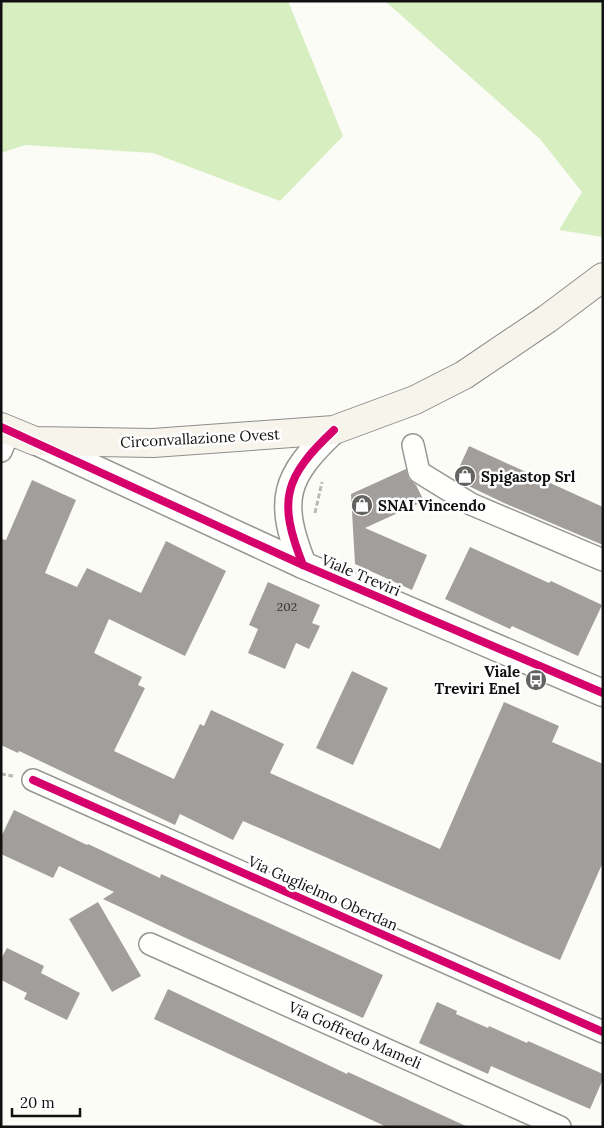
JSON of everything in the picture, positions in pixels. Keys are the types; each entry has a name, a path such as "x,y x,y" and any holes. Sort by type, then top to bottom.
{"main road":[{"name":"Circonvallazione Ovest","path":"36,441 153,443 334,430 415,400 464,375 547,319 603,277"},
{"name":"Viale Treviri","path":"4,436 36,441"}],"street":[{"name":"Circonvallazione Ovest","path":"302,564 293,540 289,520 288,490 297,470 313,450 334,430"},
{"name":"Viale Treviri","path":"36,441 302,564 603,693"},
{"path":"412,445 419,472 471,504 603,560"},
{"name":"Via Guglielmo Oberdan","path":"33,780 603,1032"},
{"name":"Via Goffredo Mameli","path":"150,944 560,1127"}],"path":[{"path":"314,517 323,478"}],"green space":[{"path":"1,1 288,1 343,136 280,201 153,153 25,145 1,153"},
{"path":"385,1 603,1 603,237 559,230 582,192 540,139"}],"building":[{"path":"469,446 603,507 603,545 504,503 454,479"},
{"path":"406,469 409,479 416,485 424,501 365,528 427,555 412,590 355,564 351,494"},
{"path":"32,480 76,500 45,573 77,587 87,568 141,593 166,541 226,571 185,656 109,619 94,653 142,677 138,685 145,688 114,751 174,779 200,724 204,726 211,710 284,744 270,773 440,849 504,702 559,726 552,742 603,764 603,862 560,960 243,821 233,840 180,814 175,825 19,751 18,753 1,745 1,539 6,540"},
{"path":"470,547 602,605 578,656 512,626 510,629 445,599"},
{"path":"268,582 320,605 312,623 320,626 309,649 296,643 285,669 248,653 258,629 249,625"},
{"path":"352,671 388,688 353,765 316,748"},
{"path":"14,810 160,878 161,874 383,975 363,1018 103,899 114,892 59,866 53,878 1,854 1,837"},
{"path":"98,902 141,976 112,992 69,919"},
{"path":"7,948 44,966 41,973 80,993 67,1020 24,999 27,993 1,980 1,959"},
{"path":"168,989 347,1074 348,1072 468,1127 387,1127 315,1094 154,1019"},
{"path":"437,1002 457,1011 456,1014 488,1028 489,1026 527,1043 528,1041 603,1074 603,1079 590,1109 491,1066 488,1074 419,1043"}],"cycle path":[{"path":"1,427 303,565 603,693"},
{"path":"303,565 290,523 288,506 290,491 295,476 304,462 334,430"},
{"path":"33,780 603,1032"}],"place":[{"name":"Spigastop Srl","path":"465,476"},
{"name":"SNAI Vincendo","path":"362,505"},
{"name":"Viale Treviri Enel","path":"536,680"}]}
